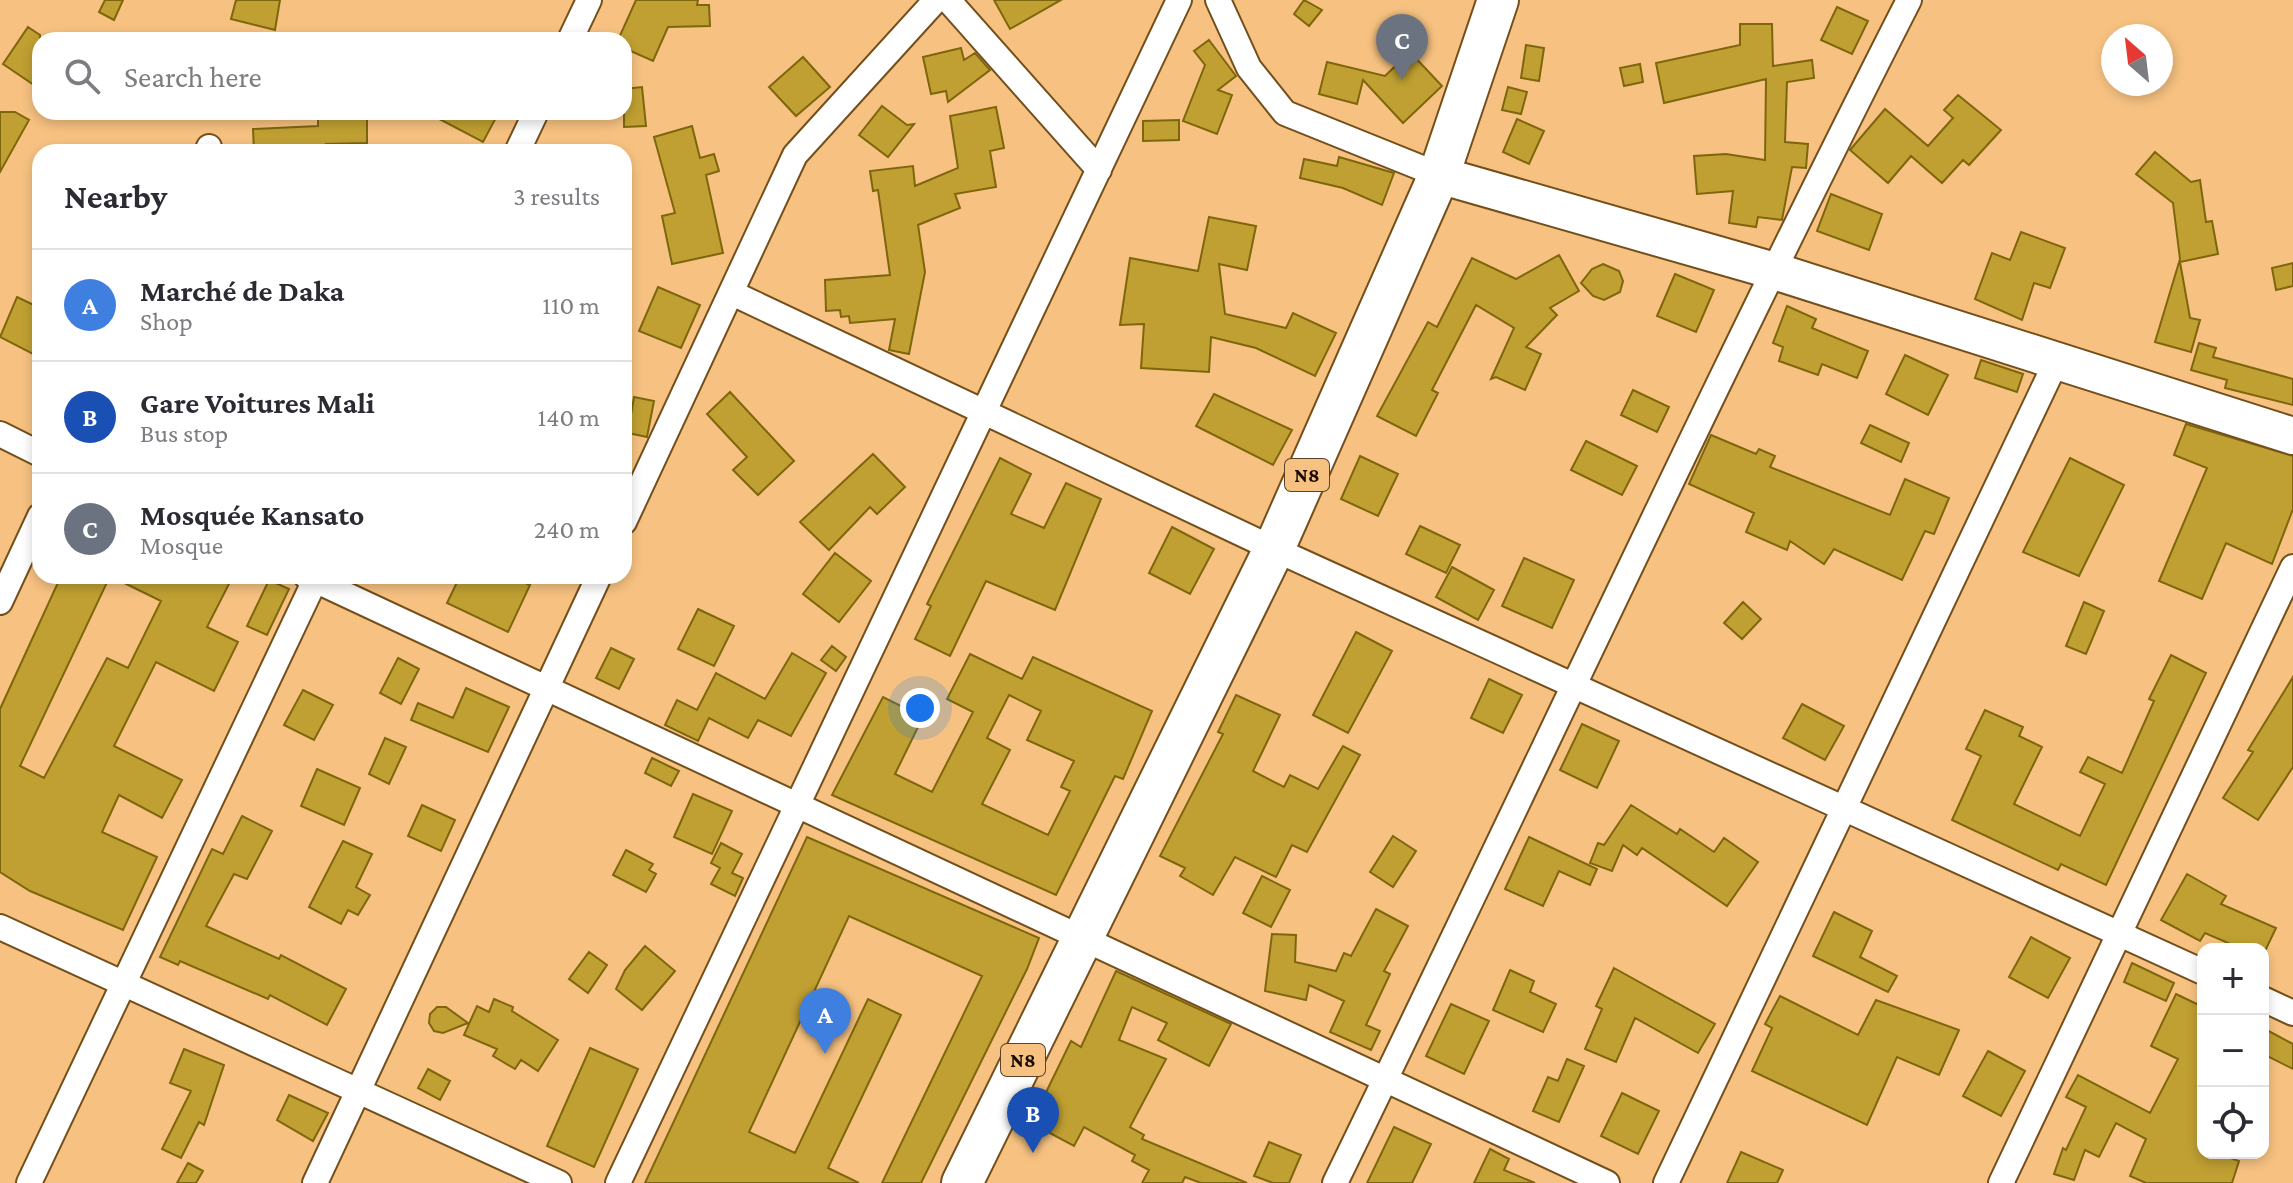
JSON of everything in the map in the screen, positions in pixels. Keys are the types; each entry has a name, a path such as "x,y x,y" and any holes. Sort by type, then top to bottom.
{"main road":[{"name":"N8","path":"962,1183 1274,549 1439,175 1498,0"}],"street":[{"path":"574,32 589,0"},
{"path":"632,505 795,155 936,0"},
{"path":"948,0 1099,170"},
{"path":"618,1183 1179,0"},
{"path":"1218,0 1249,68 1285,113 1439,175 1771,270 2293,436"},
{"path":"1335,1183 1576,687 1771,270 1909,0"},
{"path":"521,144 532,120"},
{"path":"732,293 1274,549 2197,969"},
{"path":"1666,1183 2056,362"},
{"path":"0,434 32,450"},
{"path":"0,602 32,533"},
{"path":"2001,1183 2293,567"},
{"path":"29,1183 310,584"},
{"path":"328,584 546,689 1607,1183"},
{"path":"315,1183 595,584"},
{"path":"0,927 559,1183"},
{"path":"2269,1002 2293,1013"}],"building":[{"path":"105,0 123,0 114,20 99,12"},
{"path":"236,0 280,0 275,30 231,19"},
{"path":"636,0 698,0 697,5 709,5 710,26 668,27 653,61 632,52 632,32 622,32"},
{"path":"994,0 1061,0 1010,29"},
{"path":"1304,0 1322,10 1309,26 1294,14"},
{"path":"1837,7 1868,21 1852,54 1821,40"},
{"path":"1740,24 1772,24 1773,66 1812,60 1814,78 1787,82 1785,142 1808,144 1806,168 1792,167 1782,220 1758,217 1756,227 1729,223 1733,191 1697,194 1694,156 1726,154 1765,160 1766,79 1664,103 1656,63 1740,45"},
{"path":"28,27 36,32 32,32 32,84 3,64"},
{"path":"1209,40 1236,76 1218,90 1232,95 1217,134 1183,121 1205,65 1194,51"},
{"path":"1526,45 1544,48 1539,81 1521,78"},
{"path":"961,48 964,60 975,53 990,70 948,102 946,91 931,94 923,57"},
{"path":"1410,52 1442,86 1403,123 1363,80 1357,104 1319,94 1327,62 1385,76"},
{"path":"803,57 830,87 796,116 769,87"},
{"path":"1640,64 1643,82 1624,86 1620,68"},
{"path":"642,87 646,126 624,127 624,120 632,120 632,88"},
{"path":"1508,87 1527,92 1521,114 1502,110"},
{"path":"1958,95 2001,130 1969,165 1963,160 1942,183 1911,156 1888,183 1850,150 1885,109 1928,146 1953,118 1944,110"},
{"path":"882,106 907,125 914,124 888,157 859,135"},
{"path":"996,107 1004,148 990,151 996,187 955,194 960,208 918,225 925,272 909,354 889,350 895,319 850,323 849,316 841,317 840,310 826,311 825,280 890,275 878,190 873,191 870,171 913,166 915,186 958,168 950,116"},
{"path":"0,112 15,112 29,120 0,172"},
{"path":"1517,119 1544,131 1529,164 1503,152"},
{"path":"318,120 367,120 367,143 254,144 253,129 318,126"},
{"path":"441,120 495,120 483,142"},
{"path":"1179,120 1179,140 1143,141 1143,121"},
{"path":"692,126 700,158 714,154 719,171 706,175 723,253 672,264 662,216 675,213 654,137"},
{"path":"2155,152 2191,182 2200,180 2206,222 2212,221 2218,254 2180,262 2190,318 2200,320 2191,352 2155,342 2180,259 2173,203 2136,174"},
{"path":"1339,157 1394,173 1382,205 1343,188 1300,178 1304,159 1337,166"},
{"path":"1831,194 1882,214 1869,250 1817,231"},
{"path":"1209,217 1256,226 1247,270 1219,264 1225,314 1286,328 1293,313 1336,333 1315,376 1256,348 1211,337 1209,372 1141,368 1144,324 1120,325 1130,258 1198,271"},
{"path":"2021,232 2065,248 2050,288 2034,283 2022,320 1975,299 1992,253 2010,260"},
{"path":"1559,255 1579,291 1550,308 1557,315 1526,347 1541,354 1525,390 1496,377 1491,379 1514,328 1476,305 1432,390 1438,393 1416,436 1377,416 1428,322 1437,327 1472,258 1516,279"},
{"path":"2293,263 2293,286 2276,290 2272,268"},
{"path":"1603,264 1619,271 1623,281 1620,292 1604,300 1593,296 1581,283 1592,269"},
{"path":"1675,274 1714,290 1696,332 1657,316"},
{"path":"658,287 700,305 681,348 639,331"},
{"path":"17,297 32,304 32,353 0,337"},
{"path":"1787,306 1816,319 1812,328 1868,351 1857,378 1822,364 1818,375 1779,361 1783,347 1773,343"},
{"path":"2199,343 2216,348 2213,357 2293,379 2293,405 2225,388 2227,380 2191,370"},
{"path":"1905,355 1948,375 1928,415 1886,394"},
{"path":"1981,360 2023,374 2017,392 1975,378"},
{"path":"1633,390 1669,407 1657,432 1621,415"},
{"path":"730,392 794,461 758,495 733,470 747,457 707,414"},
{"path":"1214,394 1292,430 1273,465 1196,426"},
{"path":"634,397 654,401 647,437 632,434"},
{"path":"2186,424 2293,456 2293,509 2272,564 2226,543 2202,599 2159,581 2207,468 2174,455"},
{"path":"1870,425 1909,443 1901,462 1861,443"},
{"path":"1711,435 1756,454 1759,449 1775,456 1770,467 1890,515 1905,479 1949,498 1934,534 1925,531 1902,580 1834,549 1824,564 1790,541 1787,550 1746,532 1754,513 1689,484"},
{"path":"1586,441 1637,466 1622,495 1571,470"},
{"path":"873,454 905,487 877,514 870,507 829,550 800,522"},
{"path":"1360,456 1398,474 1378,516 1341,499"},
{"path":"1000,458 1031,474 1011,514 1044,528 1066,483 1101,499 1055,610 986,581 950,656 915,639 931,606 927,604"},
{"path":"2070,458 2124,485 2079,576 2023,552"},
{"path":"1420,526 1460,545 1446,573 1406,554"},
{"path":"1172,527 1214,549 1190,594 1149,573"},
{"path":"835,553 871,581 839,622 803,594"},
{"path":"1524,558 1574,580 1552,628 1502,606"},
{"path":"1452,567 1494,590 1478,620 1436,597"},
{"path":"57,584 106,584 20,766 44,778 107,658 128,668 161,601 126,584 229,584 207,627 238,642 214,691 156,662 114,746 182,780 162,818 119,795 102,832 157,857 123,930 30,891 0,872 0,709"},
{"path":"267,584 278,584 289,589 267,635 247,626"},
{"path":"456,584 530,585 508,632 447,603"},
{"path":"1743,602 1761,619 1742,639 1724,623"},
{"path":"2084,602 2104,611 2086,654 2066,646"},
{"path":"698,609 734,626 714,666 678,649"},
{"path":"1356,632 1392,651 1348,733 1313,715"},
{"path":"832,646 846,657 836,671 821,660"},
{"path":"611,648 634,659 619,689 596,678"},
{"path":"792,653 826,673 791,736 758,720 748,738 709,718 698,741 665,725 677,700 697,710 716,673 765,699"},
{"path":"970,654 1022,679 1033,657 1152,711 1123,779 1115,776 1056,895 832,795 883,697 923,717 895,774 932,792 973,712 947,699","holes":["1009,695 1041,711 1027,740 1074,761 1061,787 1070,791 1048,835 982,804 1010,750 987,738"]},
{"path":"2171,655 2206,673 2106,885 2061,864 2058,870 1952,820 1981,756 1966,749 1985,710 2023,727 2019,736 2042,747 2014,804 2080,836 2105,784 2080,772 2088,757 2122,773 2154,701 2149,699"},
{"path":"398,658 419,669 401,704 380,693"},
{"path":"2293,677 2293,767 2258,820 2223,798 2253,752 2248,750"},
{"path":"1489,679 1522,695 1503,733 1471,718"},
{"path":"466,688 509,707 488,752 411,720 418,703 453,718"},
{"path":"303,690 333,705 314,740 284,725"},
{"path":"1236,695 1280,715 1253,771 1284,787 1290,775 1318,789 1343,746 1360,755 1307,852 1292,845 1276,877 1235,857 1213,895 1180,876 1185,868 1160,856 1223,734 1218,732"},
{"path":"1802,704 1844,726 1825,760 1783,738"},
{"path":"1582,724 1619,741 1597,788 1560,770"},
{"path":"385,738 406,747 389,784 369,774"},
{"path":"652,758 679,771 671,786 645,773"},
{"path":"317,769 360,788 344,825 301,806"},
{"path":"693,794 732,811 712,854 674,837"},
{"path":"422,805 455,820 441,851 408,836"},
{"path":"1631,805 1677,834 1680,829 1714,852 1724,838 1758,862 1727,906 1642,848 1637,855 1623,845 1612,871 1590,863 1598,843 1604,845"},
{"path":"242,816 272,831 247,879 234,874 206,926 279,959 281,955 346,989 327,1025 270,995 268,999 180,961 178,965 160,957 212,849 223,854"},
{"path":"1393,836 1416,851 1393,887 1370,872"},
{"path":"807,837 1039,938 1027,969 921,1183 882,1183 982,976 849,916 749,1132 795,1153 868,999 901,1015 828,1168 859,1183 645,1183"},
{"path":"1529,837 1597,869 1590,885 1559,871 1543,906 1505,889"},
{"path":"343,841 372,854 356,887 370,895 358,915 348,910 341,924 309,907"},
{"path":"721,843 742,854 732,873 743,878 735,896 711,884 720,868 711,863"},
{"path":"626,850 653,864 649,870 656,874 646,892 613,875"},
{"path":"2187,874 2226,896 2221,904 2276,928 2269,943 2228,943 2205,933 2200,941 2161,920"},
{"path":"1262,876 1290,890 1271,927 1243,913"},
{"path":"1376,909 1408,926 1384,971 1390,974 1366,1025 1380,1031 1371,1050 1330,1032 1344,1001 1309,985 1306,1000 1265,991 1272,934 1296,935 1295,962 1336,971 1344,953 1351,956"},
{"path":"1834,912 1872,931 1860,957 1897,976 1888,992 1813,956"},
{"path":"2031,937 2070,958 2048,998 2009,977"},
{"path":"645,946 675,971 642,1010 616,989 625,970"},
{"path":"589,952 607,965 588,993 569,979"},
{"path":"2132,963 2174,983 2166,1001 2124,982"},
{"path":"1614,968 1715,1024 1698,1053 1635,1018 1616,1062 1585,1049 1602,1009 1596,1006"},
{"path":"1510,970 1534,981 1530,992 1556,1004 1543,1032 1493,1010"},
{"path":"1116,971 1231,1024 1209,1066 1158,1040 1167,1023 1132,1007 1119,1040 1166,1059 1130,1127 1144,1135 1142,1139 1247,1183 1201,1183 1185,1177 1182,1183 1142,1183 1149,1170 1132,1161 1135,1155 1084,1127 1074,1146 1031,1123 1071,1041 1081,1047"},
{"path":"2176,994 2197,1004 2197,1159 2239,1161 2232,1183 2146,1183 2130,1176 2146,1139 2116,1123 2099,1157 2085,1150 2074,1180 2054,1174 2063,1148 2066,1150 2086,1107 2066,1097 2078,1075 2150,1113 2178,1059 2151,1046"},
{"path":"1780,996 1858,1035 1876,1000 1959,1030 1939,1075 1897,1057 1867,1125 1752,1071 1772,1028 1765,1024"},
{"path":"494,999 513,1007 512,1011 558,1040 538,1071 521,1060 515,1069 493,1056 497,1049 464,1035 477,1006 489,1012"},
{"path":"1451,1004 1489,1021 1464,1074 1426,1056"},
{"path":"437,1007 446,1007 468,1023 443,1033 434,1031 429,1023 430,1014"},
{"path":"2269,1031 2293,1044 2293,1069 2269,1057"},
{"path":"590,1048 638,1069 594,1167 547,1146"},
{"path":"184,1049 224,1065 204,1125 199,1122 181,1158 162,1149 191,1091 170,1083"},
{"path":"1988,1051 2025,1071 2001,1116 1963,1096"},
{"path":"1567,1059 1584,1066 1559,1122 1533,1111 1548,1077 1558,1081"},
{"path":"428,1069 450,1081 440,1100 418,1088"},
{"path":"1622,1093 1659,1111 1638,1154 1601,1136"},
{"path":"289,1095 328,1113 313,1141 277,1120"},
{"path":"1394,1127 1431,1144 1412,1183 1367,1183"},
{"path":"1269,1142 1301,1155 1289,1183 1273,1183 1254,1176"},
{"path":"1490,1149 1509,1159 1504,1170 1535,1183 1474,1183"},
{"path":"1741,1152 1783,1170 1777,1183 1727,1183"},
{"path":"188,1163 203,1171 196,1183 177,1183"}],"place":[{"name":"Mosquée Kansato","path":"1402,80"},
{"name":"Marché de Daka","path":"825,1054"},
{"name":"Gare Voitures Mali","path":"1033,1153"}]}
